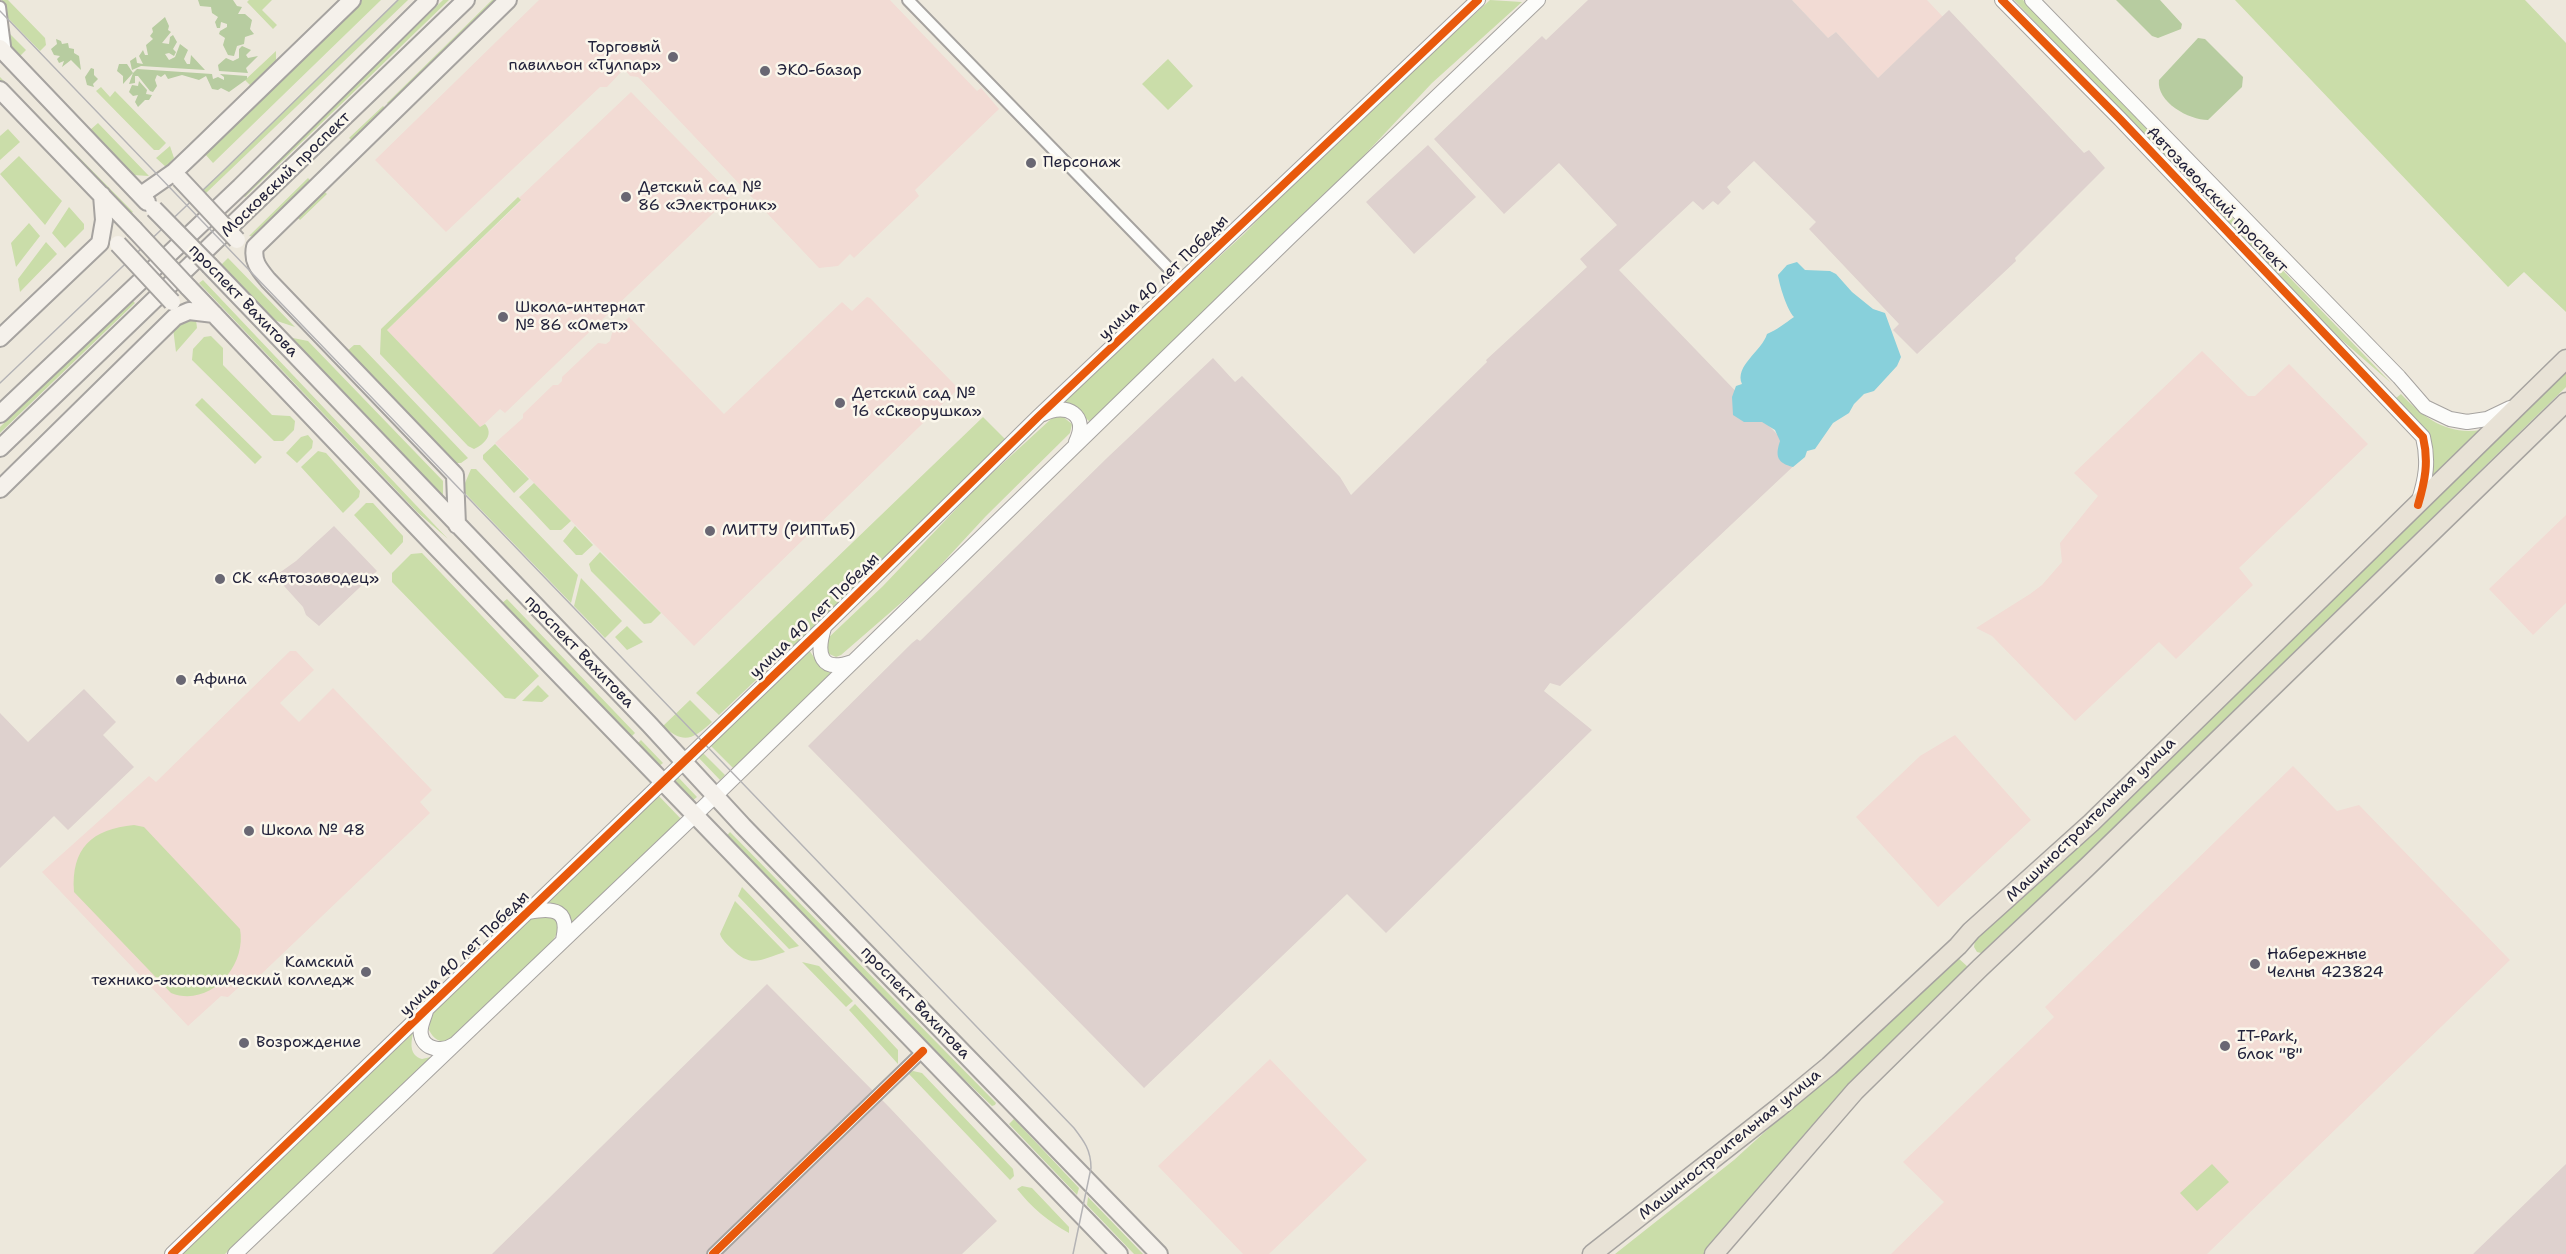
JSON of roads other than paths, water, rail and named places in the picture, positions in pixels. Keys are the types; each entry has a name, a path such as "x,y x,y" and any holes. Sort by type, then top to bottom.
{"main road":[{"path":"141,195 177,175 351,0"},
{"name":"Московский проспект","path":"0,414 240,187 429,0"},
{"name":"Московский проспект","path":"0,448 466,0"},
{"path":"457,525 455,475 263,275 256,265 255,247 508,0"},
{"name":"проспект Вахитова","path":"3,51 714,796 1159,1254"},
{"name":"проспект Вахитова","path":"0,91 468,580 1119,1254"},
{"path":"177,175 237,240 246,246 255,247"},
{"path":"0,338 100,243 104,220 102,195"},
{"path":"100,243 118,244 173,309 214,314"},
{"path":"0,489 173,309"},
{"name":"Машиностроительная улица","path":"1592,1254 1672,1193 1829,1066 1958,946 1971,931 2091,823 2566,359"},
{"name":"Машиностроительная улица","path":"1714,1254 1855,1091 2566,402"},
{"path":"468,580 495,596 503,593 505,587 492,562"},
{"path":"1971,931 1969,957 1976,962 1992,956"},
{"path":"977,1107 1003,1120 1008,1118 1010,1113 998,1088"}],"street":[{"path":"908,0 1181,281"},
{"name":"улица 40 лет Победы","path":"172,1254 825,626 1038,417 1478,0"},
{"name":"Автозаводский проспект","path":"2002,0 2225,228 2423,437 2427,456 2426,477 2418,505"},
{"name":"Автозаводский проспект","path":"2032,0 2399,377 2425,407 2450,419 2467,422 2487,419 2520,404"},
{"path":"235,1254 714,796 1532,3"},
{"path":"0,7 3,51"},
{"path":"2225,228 2234,229 2240,226 2240,215"},
{"path":"2378,387 2384,389 2396,387 2399,377"},
{"path":"1038,417 1053,409 1064,409 1075,415 1081,424 1081,432 1074,447"},
{"path":"825,626 819,645 820,656 827,664 839,666 852,662"},
{"path":"528,913 544,909 554,910 561,915 566,928 562,940"},
{"path":"427,1009 421,1029 421,1038 426,1044 438,1050 447,1049 461,1039"},
{"path":"713,1254 923,1051"}],"water":[{"path":"1797,262 1805,270 1830,271 1836,274 1852,292 1873,309 1885,313 1901,357 1897,366 1874,391 1864,394 1849,413 1833,423 1815,449 1807,451 1805,457 1793,467 1779,458 1780,441 1775,430 1762,422 1744,422 1733,415 1732,397 1736,386 1742,384 1741,377 1745,365 1767,334 1794,317 1786,303 1778,275 1787,265"}],"tram line":[{"path":"0,383 223,171 398,0"},
{"path":"0,11 1074,1128 1086,1146 1091,1168 1073,1254"}],"place":[{"name":"Торговый павильон «Тулпар»","path":"673,57"},
{"name":"ЭКО-базар","path":"765,71"},
{"name":"Персонаж","path":"1031,163"},
{"name":"Детский сад № 86 «Электроник»","path":"626,197"},
{"name":"Школа-интернат № 86 «Омет»","path":"503,317"},
{"name":"Детский сад № 16 «Скворушка»","path":"840,403"},
{"name":"МИТТУ (РИПТиБ)","path":"710,531"},
{"name":"СК «Автозаводец»","path":"220,579"},
{"name":"Афина","path":"181,680"},
{"name":"Школа № 48","path":"249,831"},
{"name":"Набережные Челны 423824","path":"2255,964"},
{"name":"Камский технико-экономический колледж","path":"366,972"},
{"name":"Возрождение","path":"244,1043"},
{"name":"IT-Park, блок \"В\"","path":"2225,1046"}]}
